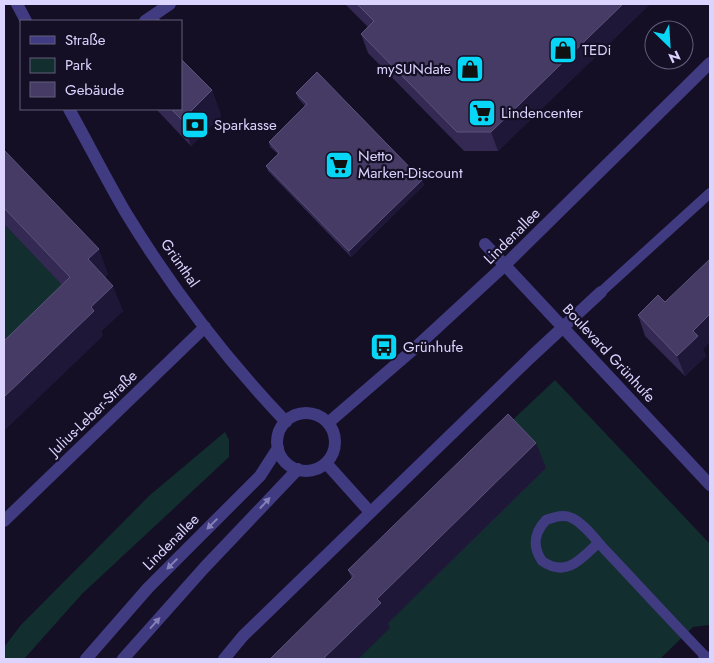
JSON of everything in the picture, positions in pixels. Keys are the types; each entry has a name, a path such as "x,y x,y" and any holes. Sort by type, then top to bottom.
{"street":[{"path":"17,4 25,20"},
{"path":"146,20 170,4"},
{"name":"Lindenallee","path":"328,423 415,348 505,266 710,63"},
{"name":"Grünthal","path":"70,110 126,213 205,327 263,398 286,422"},
{"name":"Boulevard Grünhufe","path":"484,244 710,484"},
{"path":"224,659 243,636 370,512 532,356 602,292"},
{"name":"Julius-Leber-Straße","path":"4,521 205,327"},
{"path":"307,413 322,418 328,423 335,439 331,456 326,463 308,471 298,470 285,461 278,448 279,434 286,422 299,414 307,413"},
{"name":"Lindenallee","path":"86,659 148,588 260,476 278,448"},
{"path":"326,463 370,512"},
{"path":"123,659 204,568 298,470"}],"lane":[{"path":"602,292 710,193"},
{"path":"598,543 576,564 558,568 542,561 534,544 536,535 546,520 564,516 580,524 598,543 706,659"}],"green space":[{"path":"4,224 85,308 4,375"},
{"path":"555,380 710,544 710,625 693,627 660,659 358,659 386,625 545,468 505,427"},
{"path":"225,432 229,440 229,457 82,594 24,659 4,659 4,647 21,625 150,495"}],"building":[{"name":"Lindencenter","path":"357,4 623,4 491,132 457,132 361,34 374,21"},
{"path":"182,60 212,90 182,120 172,110 182,110"},
{"name":"Netto Marken-Discount","path":"317,72 422,180 349,251 266,166 279,153 269,142 307,104 296,93"},
{"path":"4,150 99,249 88,259 113,286 91,307 94,311 4,397 4,341 70,277 4,208"},
{"path":"710,259 710,314 693,331 698,336 677,356 638,315 658,295 665,302"},
{"path":"508,414 536,443 377,599 381,603 323,659 270,659 354,576 348,570"}],"place":[{"name":"TEDi","path":"563,50"},
{"name":"mySUNdate","path":"470,69"},
{"name":"Lindencenter","path":"482,113"},
{"name":"Sparkasse","path":"195,125"},
{"name":"Netto Marken-Discount","path":"339,165"},
{"name":"Grünhufe","path":"384,347"}]}
